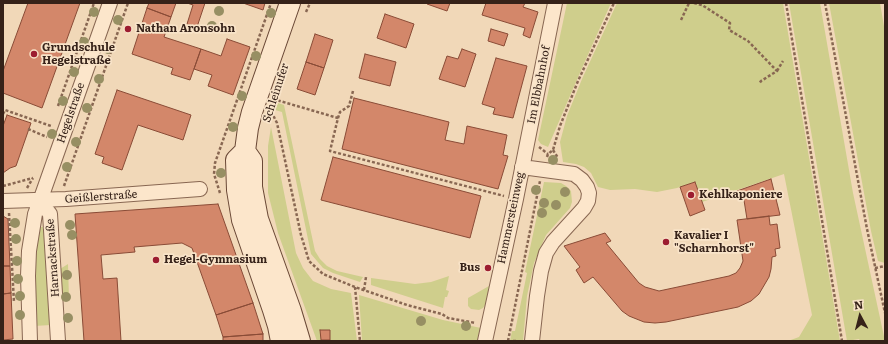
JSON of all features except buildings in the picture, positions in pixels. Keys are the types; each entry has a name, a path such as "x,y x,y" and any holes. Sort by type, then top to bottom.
{"main road":[{"name":"Schleinufer","path":"242,183 252,161 245,151 252,112 297,10"},
{"path":"242,183 239,208 244,227 275,315 281,341"},
{"path":"242,183 258,219 291,311 300,341"}],"street":[{"name":"Hegelstraße","path":"40,201 110,3"},
{"name":"Im Elbbahnhof","path":"522,167 555,3"},
{"name":"Hammersteinweg","path":"485,341 522,167 574,174 582,180 589,193 588,201 584,208 553,242 546,253 541,271 537,296 532,341"},
{"name":"Geißlerstraße","path":"3,201 40,201 200,190"},
{"name":"Harnackstraße","path":"30,341 28,276 34,214 40,201 50,214 58,341"}],"path":[{"name":"Hegelstraße","path":"65,186 128,3"},
{"path":"297,10 310,3"},
{"path":"554,150 560,126 578,81 614,3"},
{"path":"681,20 689,3"},
{"path":"694,3 702,5 730,23 729,30 748,41 778,71"},
{"path":"786,3 842,341"},
{"path":"824,3 885,313"},
{"path":"759,84 778,71 783,61"},
{"path":"353,91 349,106 340,112 330,151 497,194"},
{"name":"Schleinufer","path":"271,104 275,94"},
{"path":"273,99 338,118"},
{"name":"Schleinufer","path":"266,122 269,109"},
{"path":"3,114 4,110 51,126"},
{"path":"267,115 274,117 277,123 301,235 309,261 323,274 355,287 407,305 442,314 448,318 489,326"},
{"path":"28,130 47,137"},
{"path":"535,142 548,154"},
{"path":"200,190 219,188 227,174 242,183"},
{"path":"3,186 33,178"},
{"path":"508,341 541,180"},
{"path":"875,268 885,266"},
{"path":"364,290 366,277"},
{"path":"355,287 360,341"},
{"path":"513,341 518,341"}],"shaded area":[{"path":"567,3 611,3 548,147 541,144 538,140"},
{"path":"617,3 783,3 840,341 788,341 799,337 812,315 784,174 702,202 695,182 677,188 657,192 635,189 610,190 598,187 591,173 584,167 563,162 560,142 567,116 582,79"},
{"path":"789,3 820,3 853,193 885,341 860,341 859,339 847,341"},
{"path":"829,3 880,3 885,32 885,263 878,261 871,231"},
{"path":"278,103 284,105 315,251 327,266 337,271 363,277 360,282 323,268 311,254 282,112 275,110"},
{"path":"271,127 296,253 303,268 313,281 331,289 351,293 357,341 317,341 278,233 268,193 268,146"},
{"path":"544,182 561,183 566,186 571,191 572,202 570,208 546,235 534,263 527,296 523,341 510,341 512,331 515,331 527,273 525,272"},
{"path":"38,227 46,227 51,325 34,326 32,280"},
{"path":"68,264 69,299 62,299 60,269"},
{"path":"449,276 446,290 449,291 447,297 445,297 443,308 371,285 371,278 415,284 431,282"},
{"path":"489,286 486,304 483,308 479,310 471,309 468,306 468,298"},
{"path":"359,295 443,320 481,328 479,341 362,341"}],"place":[{"name":"Nathan Aronsohn","path":"128,29"},
{"name":"Grundschule Hegelstraße","path":"34,54"},
{"name":"Kehlkaponiere","path":"691,195"},
{"name":"Kavalier I \"Scharnhorst\"","path":"666,242"},
{"name":"Hegel-Gymnasium","path":"156,260"},
{"name":"Bus","path":"488,268"}]}
